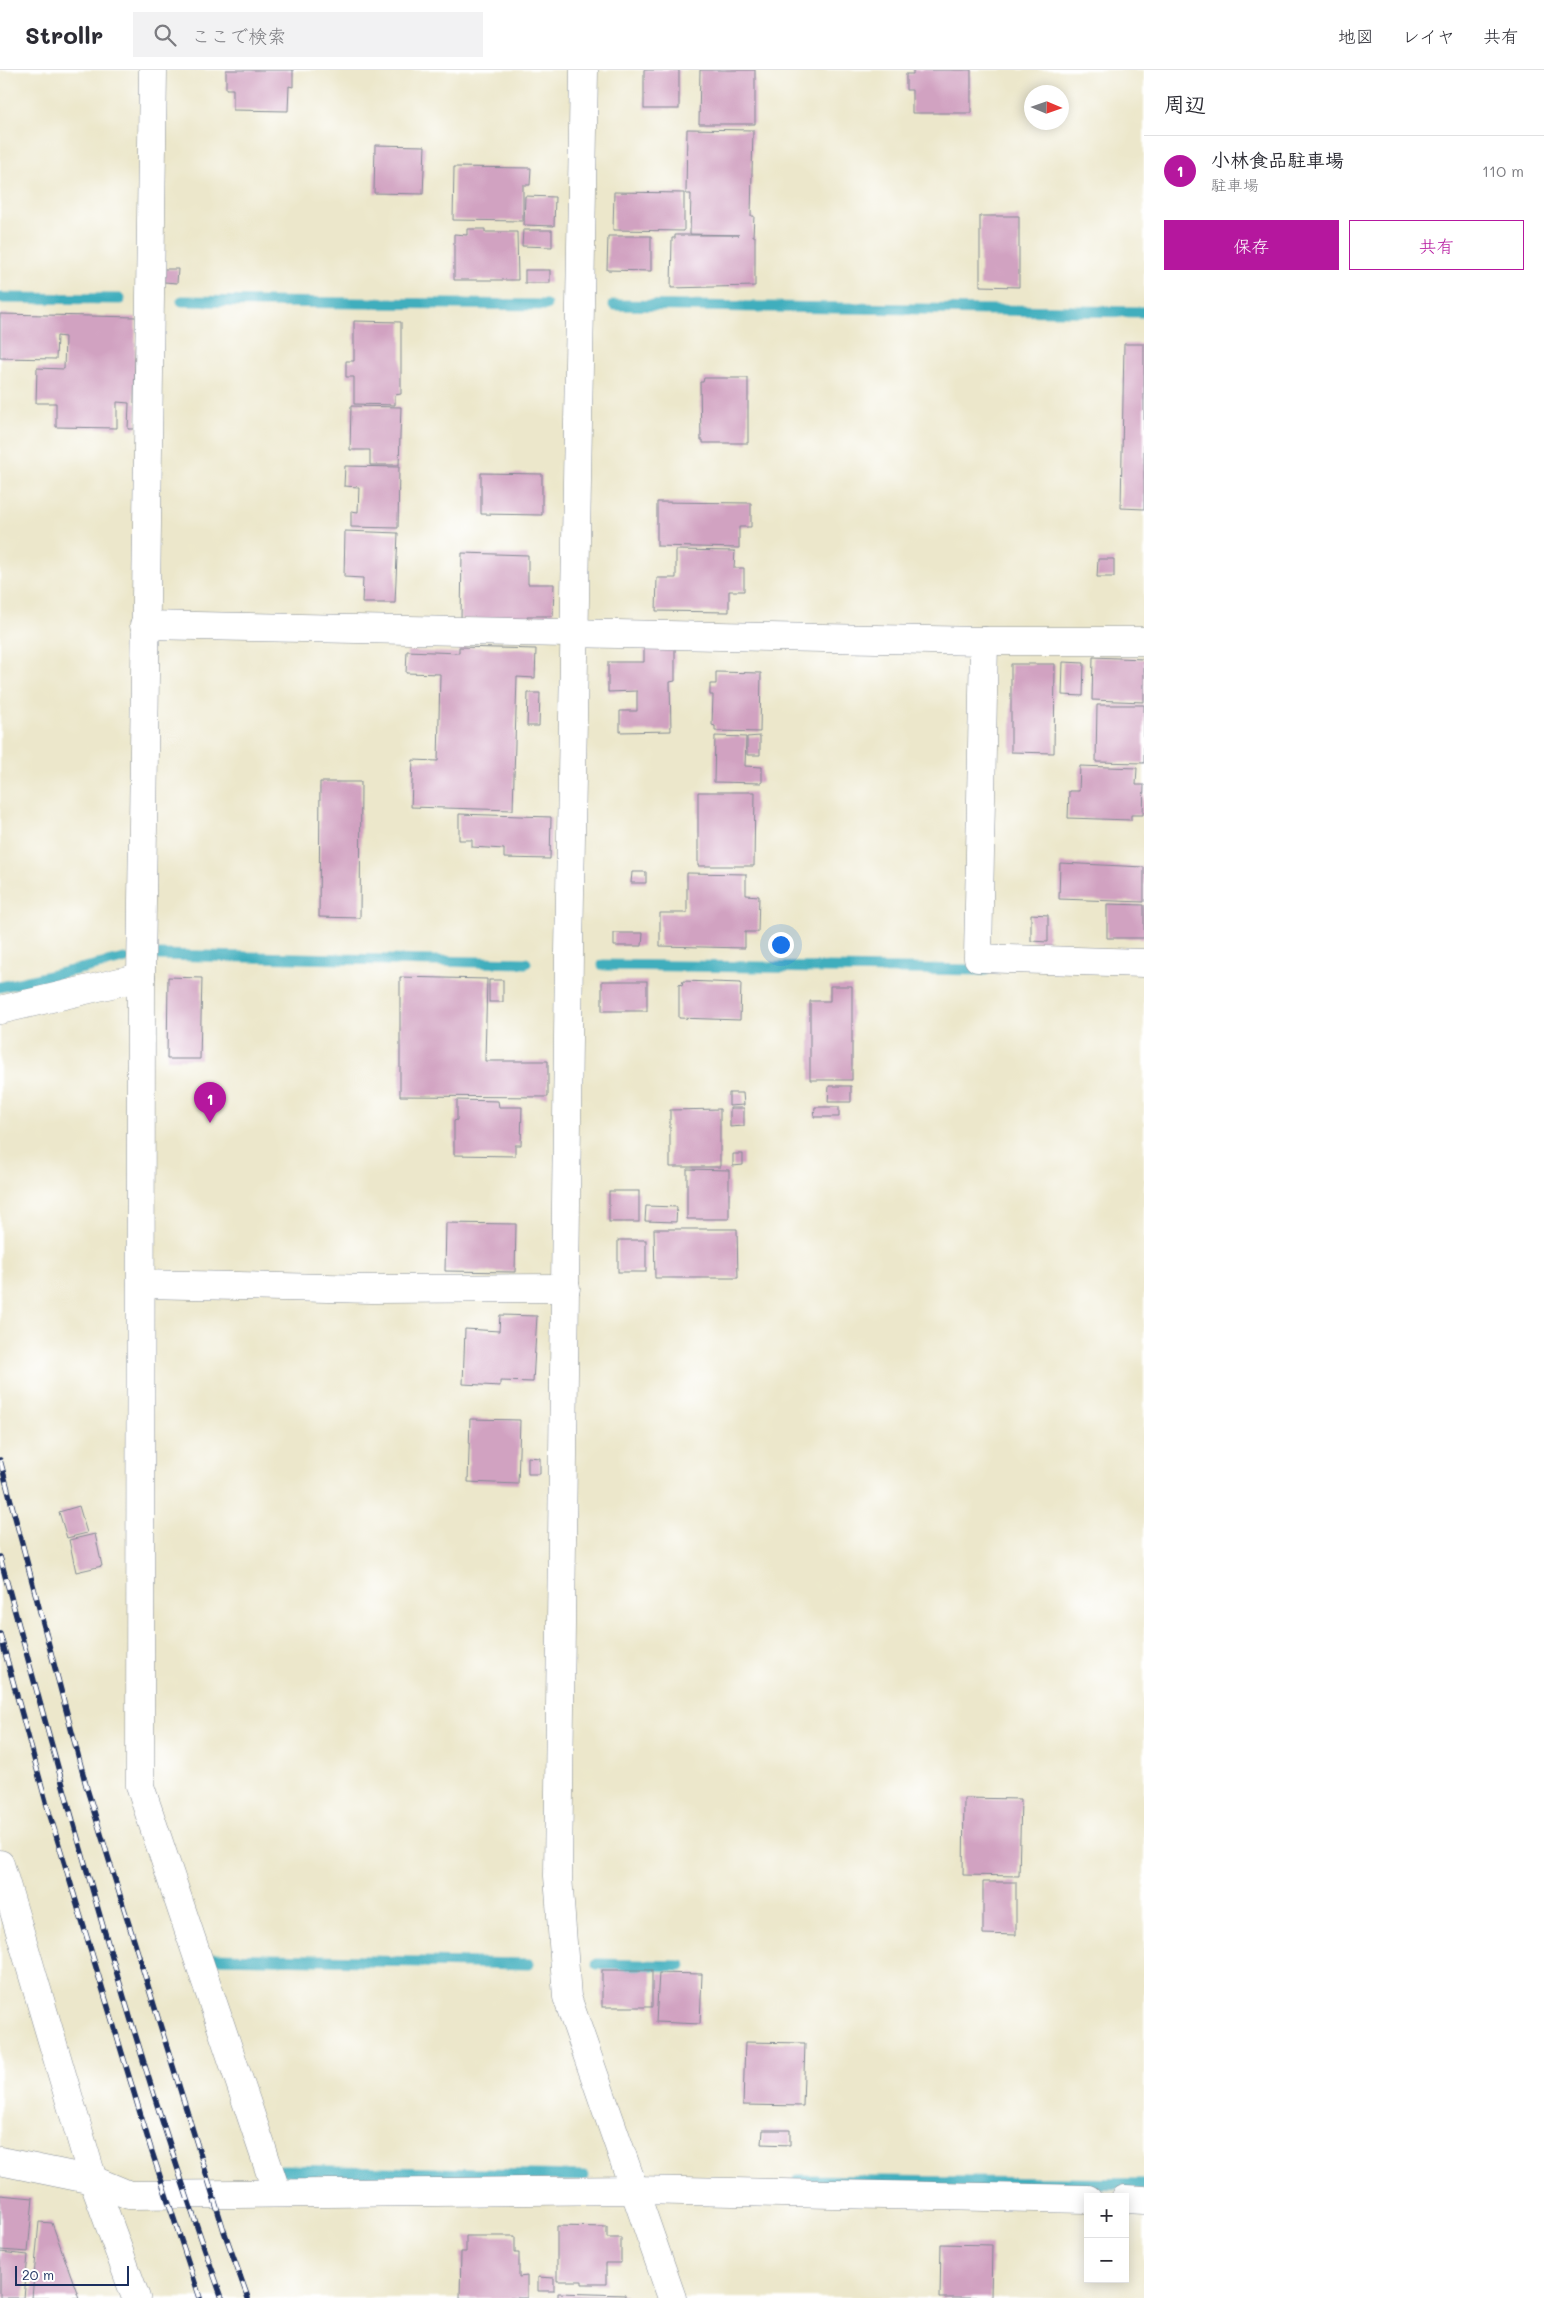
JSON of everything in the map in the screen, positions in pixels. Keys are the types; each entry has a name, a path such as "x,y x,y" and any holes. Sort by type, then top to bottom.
{"street":[{"path":"153,70 144,625 141,977 140,1786 277,2193"},
{"path":"584,70 558,1876 567,1998 672,2298"},
{"path":"144,625 984,641 1144,641"},
{"path":"984,641 978,958 1144,963"},
{"path":"0,1010 141,977"},
{"path":"140,1284 372,1289 566,1288"},
{"path":"0,1864 93,2180 136,2298"},
{"path":"0,2161 93,2180 129,2195 635,2190 1084,2198"},
{"path":"1129,2199 1144,2200"}],"building":[{"path":"226,70 293,70 293,87 289,86 288,111 233,110 233,89 226,89"},
{"path":"644,70 679,70 679,109 644,109"},
{"path":"700,70 755,70 755,124 699,124"},
{"path":"913,70 971,70 971,113 912,113 912,90 906,90 906,74 913,74"},
{"path":"687,129 753,130 751,216 754,216 755,286 671,288 672,238 675,238 675,235 739,235 690,234 691,194 686,194"},
{"path":"375,145 425,146 423,194 374,193"},
{"path":"454,167 531,168 530,185 523,185 523,221 453,220"},
{"path":"614,192 684,193 684,231 613,230"},
{"path":"525,196 555,197 554,226 524,225"},
{"path":"980,216 1019,216 1019,287 980,286"},
{"path":"467,229 485,229 485,232 517,232 518,280 454,280 454,234 467,235"},
{"path":"523,230 552,230 552,247 522,246"},
{"path":"608,236 651,236 651,271 607,270"},
{"path":"164,269 178,269 177,283 164,282"},
{"path":"525,270 550,270 550,283 525,283"},
{"path":"0,314 136,317 134,403 137,404 136,429 128,429 129,403 117,402 117,428 56,427 56,403 36,403 37,368 64,369 65,337 57,336 56,359 0,358"},
{"path":"354,321 401,322 401,394 395,395 395,405 354,404 354,377 346,377 346,361 354,361"},
{"path":"1124,344 1144,344 1144,509 1121,508"},
{"path":"704,378 748,378 748,443 703,443 703,440 701,440 700,382 703,382"},
{"path":"351,406 401,407 399,465 370,465 370,450 350,450"},
{"path":"345,466 399,467 398,528 351,527 351,511 358,512 359,487 344,486"},
{"path":"481,473 542,474 542,515 481,514"},
{"path":"657,502 751,503 751,527 739,527 739,548 657,546"},
{"path":"345,531 398,533 395,603 362,603 363,578 344,577"},
{"path":"676,550 735,551 734,568 744,568 744,591 729,591 729,612 656,611 657,578 676,578"},
{"path":"462,553 528,555 528,584 554,584 553,616 527,616 527,621 461,619"},
{"path":"1098,559 1114,559 1114,577 1097,577"},
{"path":"459,647 536,649 535,678 517,677 513,810 411,807 413,760 438,761 440,674 406,673 407,651 459,653"},
{"path":"644,647 675,647 675,681 670,682 671,731 620,732 620,711 637,711 637,691 608,692 608,662 644,662"},
{"path":"1093,657 1144,659 1144,702 1092,700"},
{"path":"1063,662 1084,663 1083,696 1062,695"},
{"path":"1011,664 1055,664 1054,753 1011,752"},
{"path":"716,672 761,673 760,732 715,731 715,726 712,725 713,695 710,695 710,684 716,684"},
{"path":"528,693 540,693 539,726 527,726"},
{"path":"1097,705 1144,705 1144,763 1096,762"},
{"path":"715,736 746,737 745,766 762,767 762,783 714,782"},
{"path":"760,736 760,755 747,755 747,737"},
{"path":"1080,766 1137,768 1136,785 1144,785 1143,815 1131,815 1131,820 1068,818 1069,791 1079,791"},
{"path":"320,782 361,782 360,918 319,917"},
{"path":"698,792 755,792 754,866 698,866"},
{"path":"459,814 551,817 550,859 504,858 504,849 472,847 472,840 459,840"},
{"path":"1060,863 1144,867 1144,902 1059,899"},
{"path":"632,872 646,872 646,883 631,883"},
{"path":"687,873 746,874 746,895 759,896 758,932 745,932 745,948 660,946 660,913 687,913"},
{"path":"1107,904 1144,905 1144,938 1107,938"},
{"path":"1031,914 1048,915 1048,942 1031,941"},
{"path":"614,933 643,933 642,946 614,946"},
{"path":"168,977 202,978 200,1059 167,1059"},
{"path":"400,977 487,979 485,1061 548,1061 548,1097 400,1096"},
{"path":"489,980 503,980 503,1002 489,1002"},
{"path":"602,981 647,981 647,1011 602,1011"},
{"path":"683,981 741,983 740,1020 679,1018 679,984 682,985"},
{"path":"830,986 852,986 852,1080 810,1080 810,1001 830,1001"},
{"path":"829,1086 851,1086 851,1102 828,1102"},
{"path":"729,1093 743,1093 744,1105 729,1106"},
{"path":"457,1100 498,1101 499,1107 522,1107 521,1145 515,1145 515,1156 454,1155 454,1121 457,1120"},
{"path":"815,1107 839,1107 839,1117 814,1117"},
{"path":"730,1108 744,1108 744,1126 730,1127"},
{"path":"720,1109 720,1167 670,1167 670,1110"},
{"path":"733,1154 743,1154 743,1165 733,1166"},
{"path":"687,1169 729,1170 729,1219 687,1219"},
{"path":"609,1191 639,1191 639,1222 609,1222"},
{"path":"646,1206 677,1207 676,1222 645,1221"},
{"path":"446,1223 516,1224 515,1272 445,1271"},
{"path":"654,1229 737,1229 738,1278 655,1278"},
{"path":"618,1240 646,1240 646,1272 618,1272"},
{"path":"500,1315 537,1316 533,1382 500,1381 500,1386 463,1384 465,1329 499,1331"},
{"path":"470,1419 520,1420 518,1484 468,1482"},
{"path":"528,1457 540,1458 540,1474 528,1474"},
{"path":"79,1506 87,1533 67,1538 59,1512"},
{"path":"95,1534 102,1566 76,1572 69,1540"},
{"path":"964,1798 1021,1799 1019,1876 963,1875"},
{"path":"983,1882 1016,1882 1016,1935 983,1934"},
{"path":"602,1970 652,1970 652,2007 602,2007"},
{"path":"659,1973 702,1974 700,2024 656,2022"},
{"path":"745,2042 805,2043 803,2106 743,2105"},
{"path":"763,2130 790,2130 790,2145 762,2144"},
{"path":"0,2195 33,2198 28,2252 0,2250"},
{"path":"39,2222 52,2223 79,2298 32,2298"},
{"path":"557,2226 607,2227 607,2238 621,2238 621,2263 606,2263 606,2284 582,2284 582,2281 557,2281"},
{"path":"466,2236 515,2236 515,2253 519,2253 519,2277 527,2276 527,2298 460,2298 461,2252 466,2252"},
{"path":"941,2244 992,2245 991,2298 940,2298"},
{"path":"0,2252 28,2255 24,2298 0,2298"},
{"path":"538,2277 554,2278 554,2291 538,2291"},
{"path":"558,2293 625,2295 625,2298 558,2298"}],"waterway":[{"path":"0,298 120,299"},
{"path":"182,301 546,305"},
{"path":"614,305 1144,312"},
{"path":"158,955 526,963"},
{"path":"0,987 124,959"},
{"path":"603,965 985,970"},
{"path":"214,1958 529,1964"},
{"path":"597,1964 681,1966"},
{"path":"282,2170 584,2176"},
{"path":"798,2180 1144,2184"}],"railway":[{"path":"0,1460 87,1789 224,2231 248,2298"},
{"path":"0,1557 77,1836 131,2022 190,2207 222,2298"},
{"path":"0,1634 46,1802 151,2149 200,2298"}],"place":[{"name":"小林食品駐車場","path":"210,1123"}]}
